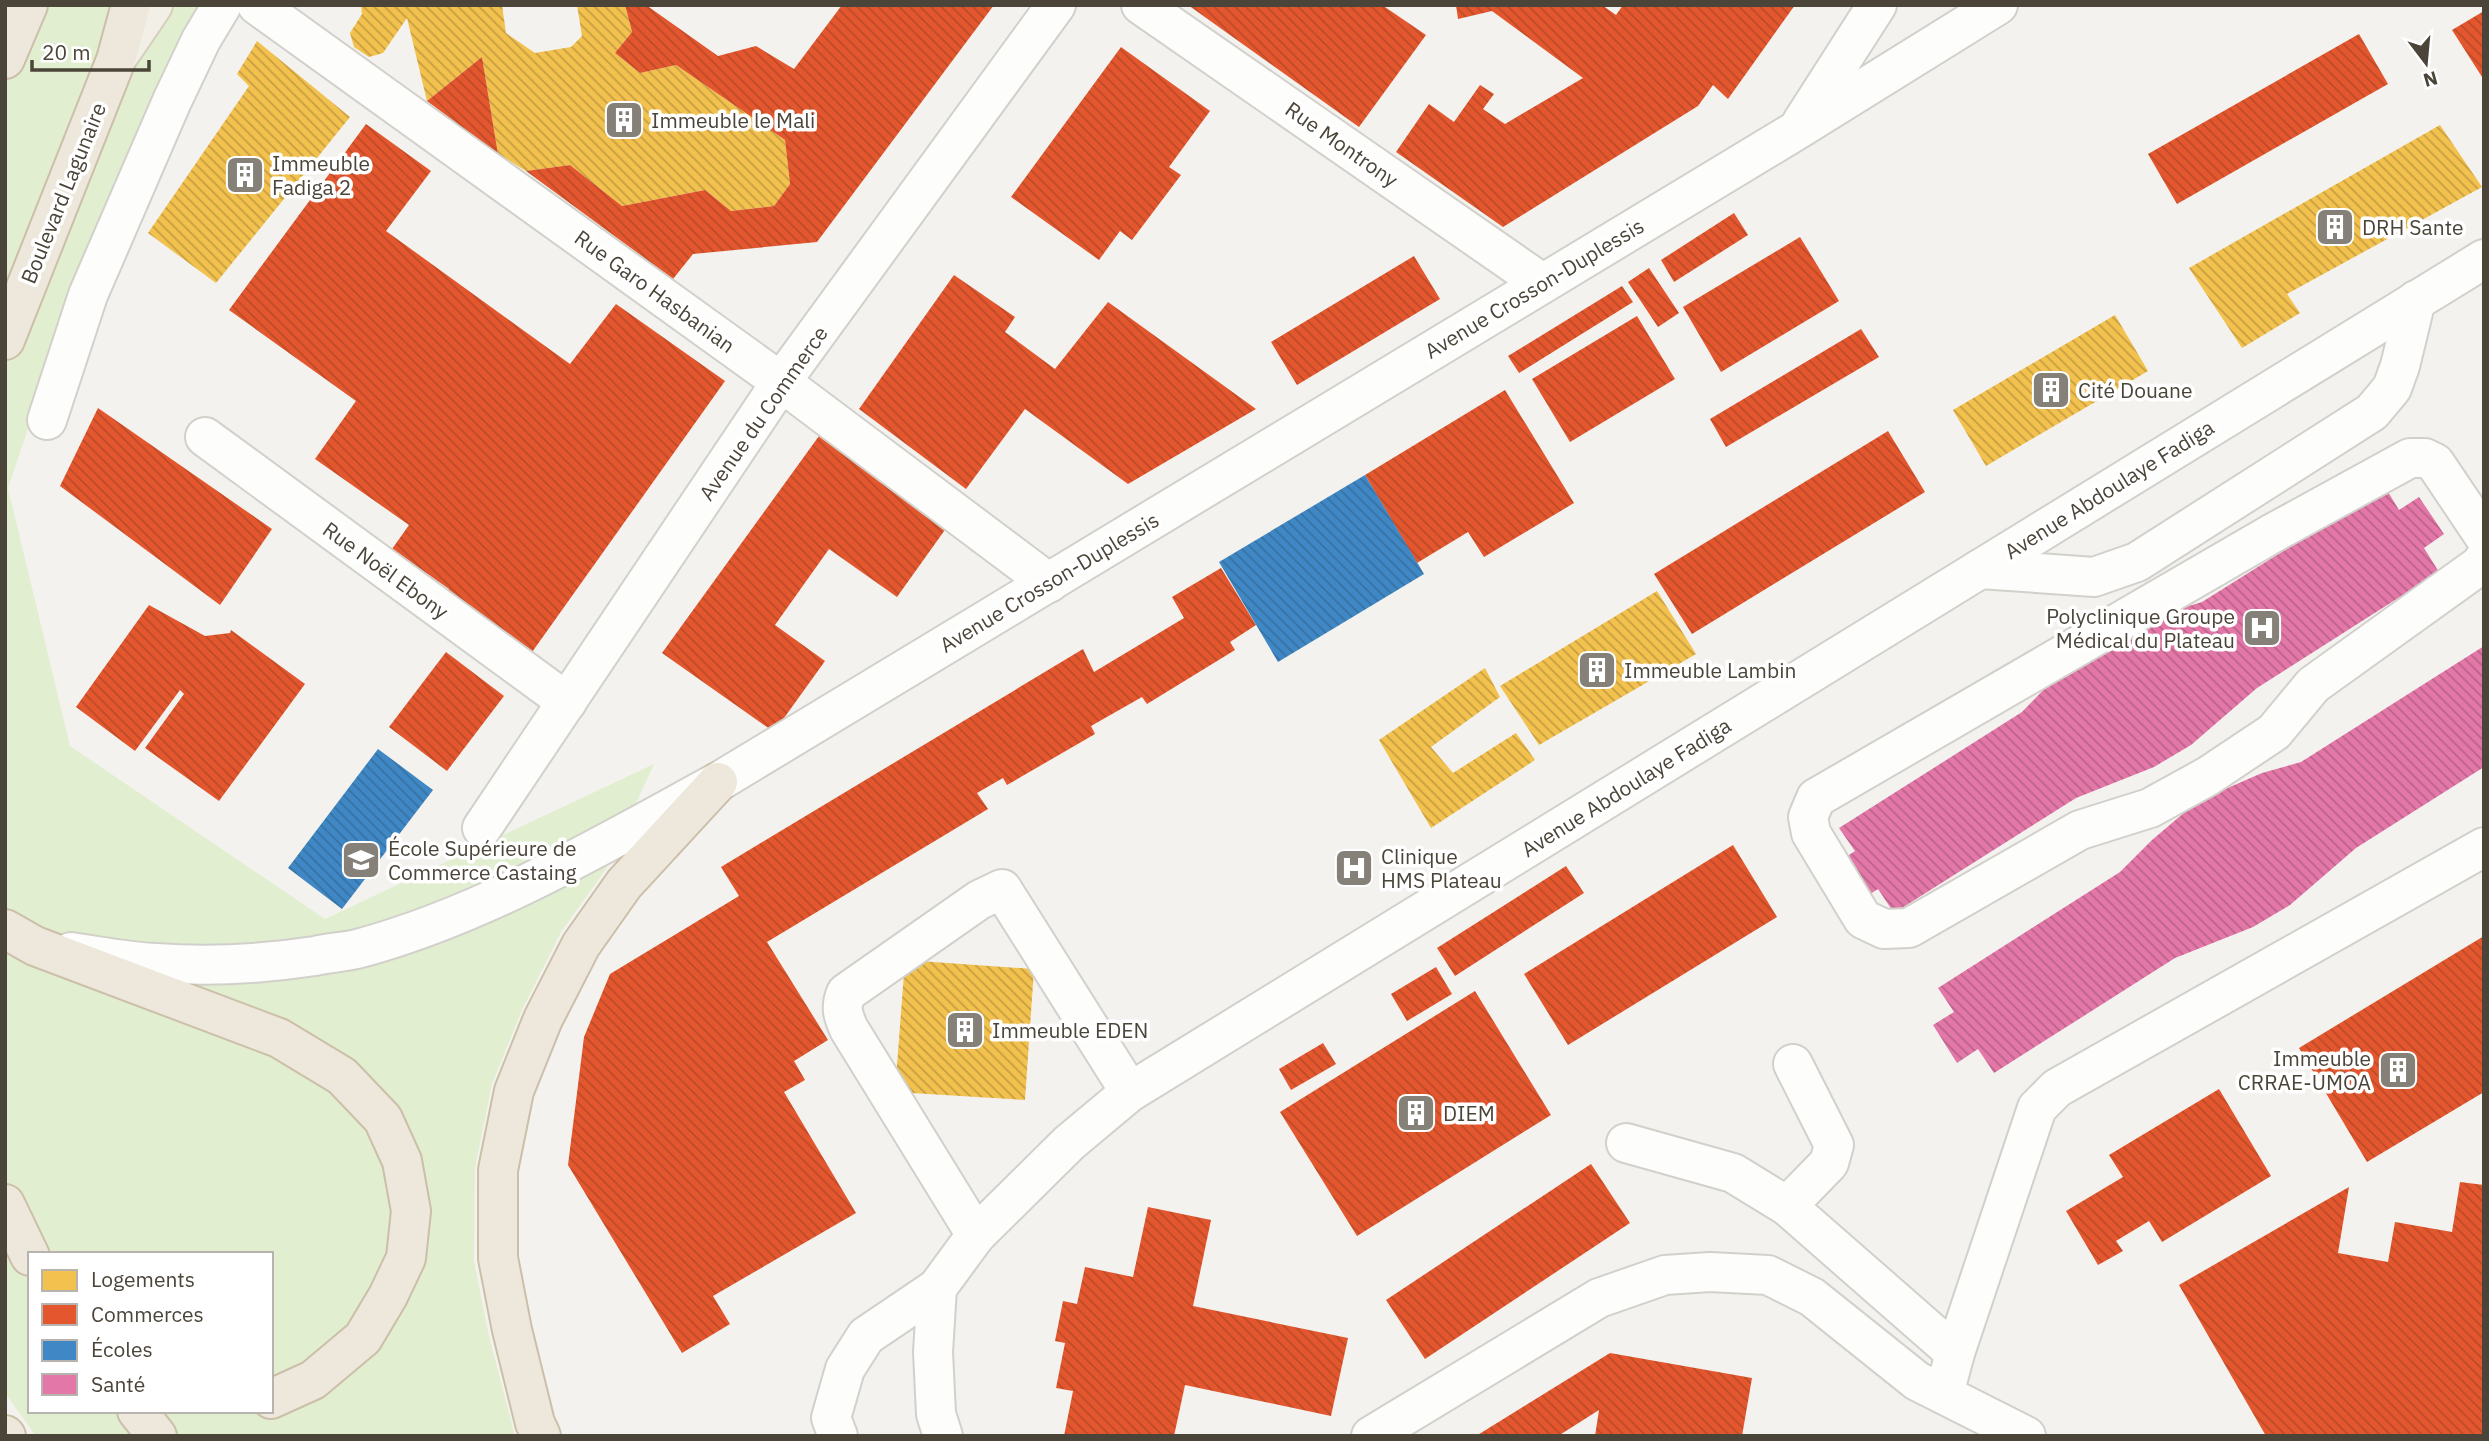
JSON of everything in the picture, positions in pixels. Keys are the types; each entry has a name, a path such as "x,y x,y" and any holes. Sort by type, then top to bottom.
{"highway":[{"path":"5,59 27,5"},
{"name":"Boulevard Lagunaire","path":"5,340 116,60 131,5"},
{"path":"541,1436 535,1423 512,1330 498,1258 498,1170 514,1091 544,1019 581,945 624,884 718,782"},
{"path":"20,938 279,1038 342,1076 383,1119 402,1161 411,1211 406,1258 388,1296 363,1338 313,1381 273,1398"},
{"path":"5,1204 28,1252"},
{"path":"138,1413 157,1436"}],"main road":[{"path":"116,60 153,5"}],"street":[{"path":"47,420 88,295 172,101 201,40 222,5"},
{"name":"Rue Garo Hasbanian","path":"257,5 781,382 1049,583"},
{"name":"Avenue du Commerce","path":"482,828 781,382 1056,5"},
{"name":"Rue Montrony","path":"1141,5 1542,283"},
{"path":"1797,130 1877,5"},
{"name":"Avenue Crosson-Duplessis","path":"20,938 153,963 220,965 288,960 356,949 441,921 521,886 718,782 1797,130 1998,5"},
{"name":"Avenue Abdoulaye Fadiga","path":"937,1288 976,1235 1069,1143 1130,1092 2484,258"},
{"path":"1980,569 2094,577 2137,562 2372,412 2392,388 2416,300"},
{"name":"Rue Noël Ebony","path":"205,437 567,702"},
{"path":"2484,536 2435,463 2425,458 2410,458 2273,533 1816,798 1808,817 1811,833 1863,919 1884,929 1909,928 2080,830 2150,808 2208,776 2274,732 2313,685 2480,565 2484,559"},
{"path":"2244,494 2273,533"},
{"path":"1944,1394 1955,1353 2037,1108 2057,1088 2484,847"},
{"path":"976,1235 849,1029 842,1004 846,993 979,900 1002,889 1130,1092"},
{"path":"1787,1206 1829,1163 1834,1145 1793,1064"},
{"path":"1626,1143 1733,1173 1787,1206 1955,1353"},
{"path":"1371,1436 1599,1298 1665,1275 1699,1273 1768,1275 1811,1297 1917,1381 2026,1436"},
{"path":"838,1436 831,1418 845,1369 866,1336 937,1288"},
{"path":"937,1288 934,1377 936,1414 943,1436"}],"green space":[{"path":"5,5 212,5 90,246 8,488 70,746 325,919 654,764 606,869 561,932 522,1010 492,1084 475,1168 474,1261 489,1336 515,1436 36,1436 5,1393"}],"building: Logements":[{"name":"Immeuble le Mali","path":"361,5 502,5 506,33 535,53 571,47 582,36 577,5 625,5 632,32 615,53 640,73 676,65 785,140 790,184 774,206 731,211 705,190 622,206 570,165 526,171 498,154 482,57 427,101 407,18 383,53 369,57 354,47 350,33 362,14"},
{"name":"Immeuble Fadiga 2","path":"257,41 350,117 216,283 148,233 249,86 237,74"},
{"name":"DRH Sante","path":"2440,125 2482,187 2287,294 2300,313 2242,348 2189,268"},
{"name":"Cité Douane","path":"2115,315 2148,371 1986,466 1953,410"},
{"name":"Immeuble Lambin","path":"1657,591 1696,654 1539,745 1500,686"},
{"path":"1485,668 1500,697 1431,747 1453,773 1516,733 1535,760 1431,828 1379,740"},
{"name":"Immeuble EDEN","path":"905,960 1034,969 1025,1100 895,1092"}],"building: Commerces":[{"path":"625,5 646,5 718,56 756,46 794,69 842,5 994,5 817,242 693,254 673,279 526,171 570,165 622,206 705,190 731,211 774,206 790,184 785,140 676,65 640,73 615,53 632,32"},
{"path":"1188,5 1382,5 1426,35 1359,127"},
{"path":"1456,5 1602,5 1616,15 1623,5 1795,5 1728,99 1713,85 1698,106 1503,227 1396,152 1429,104 1454,122 1480,85 1494,94 1483,109 1505,124 1583,78 1492,11 1458,19"},
{"path":"2484,11 2484,80 2452,30"},
{"path":"2359,34 2388,84 2177,204 2148,154"},
{"path":"1121,47 1210,111 1169,167 1181,175 1132,240 1120,231 1099,260 1011,197"},
{"path":"482,57 498,154 427,101"},
{"path":"366,124 431,171 386,231 570,364 616,304 725,381 525,662 440,601 449,589 392,549 409,525 315,459 356,401 229,310"},
{"path":"1734,213 1748,235 1674,282 1661,260"},
{"path":"1800,237 1839,301 1721,372 1683,307"},
{"path":"1414,256 1440,299 1297,385 1271,342"},
{"path":"1649,268 1679,313 1658,327 1628,282"},
{"path":"954,275 1015,317 1005,332 1055,369 1108,302 1256,409 1128,484 1025,409 966,489 859,409"},
{"path":"1622,286 1633,302 1519,373 1508,356"},
{"path":"1637,316 1675,379 1570,442 1532,379"},
{"path":"1861,329 1879,357 1726,447 1710,419"},
{"path":"1505,390 1574,503 1484,557 1468,532 1417,563 1365,475"},
{"path":"98,408 272,529 220,605 60,486"},
{"path":"1888,431 1925,492 1692,634 1654,574"},
{"path":"819,436 947,527 897,597 829,549 775,625 825,661 774,732 662,653"},
{"path":"1221,568 1256,625 1230,642 1235,650 1147,704 1142,697 1091,726 1095,734 1007,785 1003,778 977,793 988,809 767,942 828,1040 794,1061 805,1080 784,1092 856,1213 713,1296 730,1324 682,1353 568,1165 584,1037 610,974 739,896 721,867 1083,649 1094,672 1184,618 1172,597"},
{"path":"149,605 205,636 230,633 231,630 305,684 219,801 145,748 184,694 180,690 135,751 76,707"},
{"path":"446,652 504,696 447,771 389,727"},
{"path":"1733,845 1777,917 1568,1045 1524,974"},
{"path":"1566,866 1584,893 1455,976 1437,948"},
{"name":"Immeuble CRRAE-UMOA","path":"2484,936 2484,1092 2367,1162 2299,1048"},
{"path":"1436,967 1452,994 1407,1021 1391,994"},
{"name":"DIEM","path":"1475,991 1551,1115 1357,1236 1280,1112"},
{"path":"1323,1043 1336,1064 1291,1090 1279,1069"},
{"path":"2219,1089 2271,1176 2162,1242 2149,1221 2116,1241 2123,1251 2098,1265 2066,1211 2123,1177 2109,1155"},
{"path":"1591,1164 1630,1223 1425,1359 1386,1300"},
{"path":"2460,1182 2484,1185 2484,1436 2266,1436 2179,1285 2349,1187 2338,1253 2388,1262 2395,1222 2452,1232"},
{"path":"1148,1207 1211,1220 1193,1306 1348,1338 1331,1416 1185,1385 1174,1436 1064,1436 1073,1391 1056,1388 1065,1343 1055,1341 1063,1301 1077,1304 1085,1267 1133,1277"},
{"path":"1610,1353 1752,1378 1742,1436 1595,1436 1599,1410 1558,1436 1476,1436"}],"building: Écoles":[{"path":"1365,475 1424,574 1278,662 1219,562"},
{"path":"378,749 433,790 342,909 288,868"}],"building: Santé":[{"path":"2385,487 2399,510 2419,497 2444,534 2424,548 2439,572 2257,688 2191,745 2154,767 2076,798 1894,913 1878,889 1858,902 1834,865 1855,851 1839,828 2022,712 2053,680 2163,614 2202,602"},
{"path":"2484,646 2484,767 2356,848 2290,905 2253,927 2175,958 1994,1073 1978,1049 1957,1063 1933,1025 1954,1012 1938,988 2120,872 2185,812 2223,790 2262,773 2301,762"}],"place":[{"name":"Immeuble le Mali","path":"624,120"},
{"name":"Immeuble Fadiga 2","path":"245,175"},
{"name":"DRH Sante","path":"2335,227"},
{"name":"Cité Douane","path":"2051,390"},
{"name":"Polyclinique Groupe Médical du Plateau","path":"2262,628"},
{"name":"Immeuble Lambin","path":"1597,670"},
{"name":"École Supérieure de Commerce Castaing","path":"361,860"},
{"name":"Clinique HMS Plateau","path":"1354,868"},
{"name":"Immeuble EDEN","path":"965,1030"},
{"name":"Immeuble CRRAE-UMOA","path":"2398,1070"},
{"name":"DIEM","path":"1416,1113"}]}
